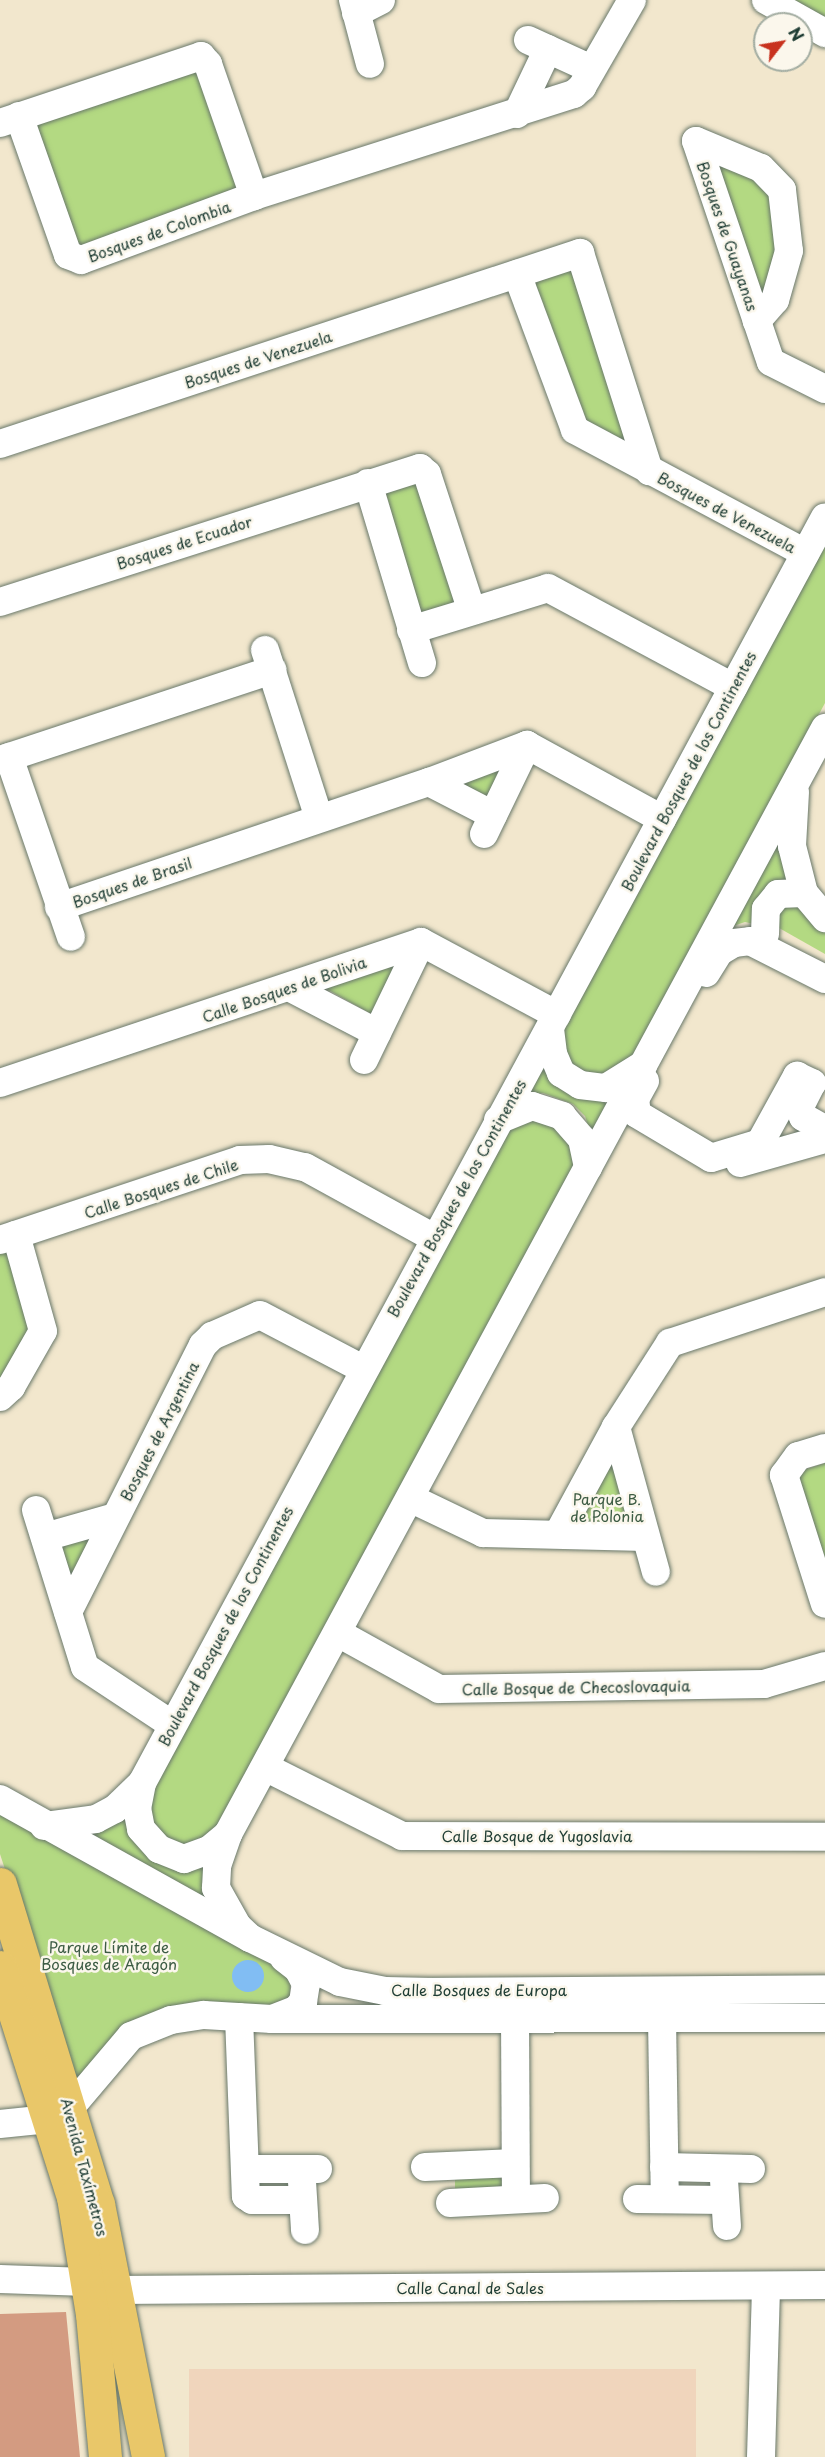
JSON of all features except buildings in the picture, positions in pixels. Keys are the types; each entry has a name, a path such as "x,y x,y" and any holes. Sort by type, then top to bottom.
{"main road":[{"name":"Avenida Taxímetros","path":"0,1884 59,2113"},
{"name":"Avenida Taxímetros","path":"0,1968 98,2204 105,2457"},
{"name":"Avenida Taxímetros","path":"101,2286 148,2457"}],"street":[{"path":"517,114 538,44 584,80 632,0"},
{"path":"766,0 825,33"},
{"path":"363,4 370,64"},
{"name":"Bosques de Colombia","path":"254,196 204,57 10,120 71,260 81,260 254,196 517,114 584,80"},
{"name":"Bosques de Guayanas","path":"757,321 775,300 789,251 782,190 761,168 696,141 734,254 771,362 825,389"},
{"name":"Bosques de Venezuela","path":"0,444 580,253 649,471"},
{"name":"Bosques de Venezuela","path":"517,274 573,428 649,471 805,553"},
{"name":"Bosques de Ecuador","path":"0,602 418,468 425,471 471,609"},
{"path":"368,483 422,663"},
{"name":"Boulevard Bosques de los Continentes","path":"44,1826 96,1819 115,1809 142,1783 171,1724 498,1120 554,1022 825,517"},
{"path":"411,630 471,609 548,588 733,687"},
{"name":"Bosques de Brasil","path":"319,818 268,660 5,759 60,906 429,782 527,745"},
{"path":"250,1938 238,1927 216,1888 217,1866 228,1834 412,1499 825,728"},
{"path":"429,782 488,825 527,745 662,819"},
{"path":"795,786 792,846 804,893 825,918"},
{"path":"765,934 766,909 778,894 804,893"},
{"path":"60,906 71,937"},
{"path":"703,954 734,934 749,930 765,934 825,967"},
{"path":"825,979 750,940 734,942 719,952 635,1099 637,1114 711,1158 760,1143 797,1076 812,1083 800,1107 804,1117 825,1129"},
{"path":"364,1060 421,942 554,1022 553,1054 561,1073 580,1085 606,1088 646,1062"},
{"name":"Calle Bosques de Bolivia","path":"0,1083 291,988 421,942"},
{"path":"291,988 376,1033"},
{"path":"763,1157 800,1086"},
{"path":"498,1120 532,1106 562,1116 582,1139 588,1167"},
{"path":"785,1113 825,1139"},
{"path":"617,1115 710,1171 825,1139"},
{"name":"Calle Bosques de Chile","path":"0,1397 11,1387 43,1331 8,1238 240,1161 269,1159 305,1167 434,1238"},
{"path":"697,1321 825,1279"},
{"path":"558,1534 616,1427 670,1343 825,1292"},
{"name":"Bosques de Argentina","path":"201,1314 203,1345"},
{"name":"Bosques de Argentina","path":"68,1612 203,1345 224,1329 260,1315 363,1369"},
{"path":"616,1427 656,1572"},
{"path":"825,1448 798,1456 784,1475 825,1604"},
{"path":"412,1499 483,1533 645,1537"},
{"path":"36,1510 87,1669 171,1724"},
{"name":"Bosques de Argentina","path":"45,1537 115,1517"},
{"name":"Calle Bosque de Checoslovaquia","path":"338,1634 439,1689 764,1684 825,1666"},
{"name":"Calle Bosque de Yugoslavia","path":"265,1767 402,1836 825,1837"},
{"path":"142,1783 137,1808 141,1829 159,1849 184,1858 209,1850 228,1834"},
{"name":"Calle Bosques de Europa","path":"0,1799 44,1826 250,1938 340,1982 385,1991 825,1989"},
{"path":"272,2019 296,2010 303,2002 306,1984 297,1969 278,1953"},
{"name":"Calle Bosques de Europa","path":"59,2113 82,2098 131,2036 171,2020 204,2015 272,2019 515,2016 825,2018"},
{"path":"515,2016 516,2199"},
{"path":"239,2017 247,2199 302,2200"},
{"path":"662,2018 665,2199"},
{"path":"0,2124 59,2113"},
{"path":"515,2163 436,2167 451,2211 516,2199 545,2198"},
{"path":"664,2167 751,2169"},
{"path":"245,2169 310,2169 302,2200 305,2230"},
{"path":"637,2199 665,2199 726,2213 723,2170"},
{"name":"Calle Canal de Sales","path":"0,2280 101,2286 825,2285"},
{"path":"761,2457 766,2286"}],"shaded area":[{"path":"189,2369 696,2369 696,2457 189,2457"}],"green space":[{"path":"777,0 825,0 825,24 813,18 813,12 801,12"},
{"path":"204,59 251,187 74,251 27,123"},
{"path":"707,154 755,173 776,202 779,266 758,301"},
{"path":"569,261 638,456 583,427 524,277"},
{"path":"416,472 461,606 420,618 383,482"},
{"path":"825,545 825,703 628,1067 607,1081 566,1071 562,1026"},
{"path":"505,764 486,802 458,784"},
{"path":"791,802 794,882 759,925 745,922 730,927"},
{"path":"794,899 825,928 825,954 772,924 774,907"},
{"path":"401,955 373,1015 325,988"},
{"path":"549,1051 616,1093 591,1135 585,1116 573,1104 543,1093 524,1095"},
{"path":"524,1116 563,1126 575,1165 219,1834 194,1847 162,1842 144,1803 507,1126"},
{"path":"11,1246 37,1330 0,1382 0,1249"},
{"name":"Parque B. de Polonia","path":"613,1449 634,1528 574,1525"},
{"path":"825,1463 825,1576 792,1474"},
{"path":"95,1528 65,1590 61,1541"},
{"path":"126,1812 130,1820 203,1862 220,1907 83,1832"},
{"name":"Parque Límite de Bosques de Aragón","path":"0,1814 272,1961 290,1981 290,2000 284,2006 146,2015 77,2089 0,1854"},
{"path":"455,2176 505,2176 505,2192 455,2192"}],"water":[{"path":"248,1960 260,1964 264,1976 260,1988 248,1992 236,1988 232,1976 236,1964"}]}
